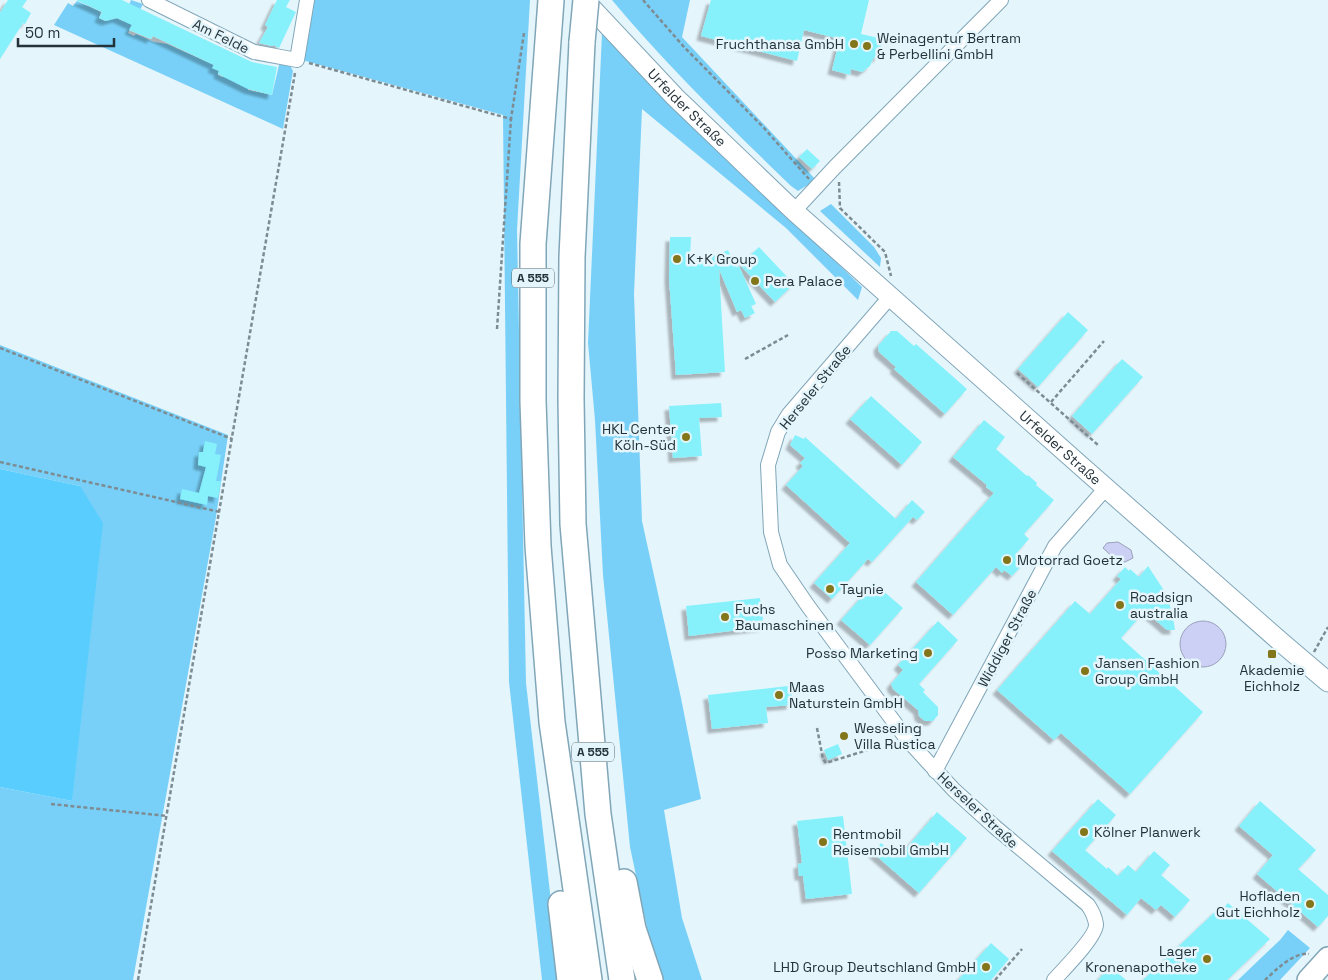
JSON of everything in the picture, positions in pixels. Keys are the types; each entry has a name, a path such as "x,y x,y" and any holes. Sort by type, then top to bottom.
{"highway":[{"name":"A 555","path":"585,0 572,257 571,399 573,524 598,814 622,980"},
{"name":"A 555","path":"551,5 533,244 533,401 538,546 552,722 589,980"},
{"path":"573,524 589,571 617,843 633,929 650,980"},
{"path":"552,722 551,797 557,870 570,980"}],"main road":[{"name":"Urfelder Straße","path":"585,0 675,98 794,211 1274,637 1328,682"},
{"path":"1308,980 1320,956"}],"street":[{"name":"Am Felde","path":"151,0 254,52 297,60"},
{"path":"297,60 307,0"},
{"path":"794,211 1001,0"},
{"name":"Herseler Straße","path":"890,297 789,414 778,432 768,465 771,532 780,565 808,606 906,738 954,790 1088,905 1094,914 1096,925 1091,936 1054,980"},
{"name":"Widdiger Straße","path":"935,771 1055,546 1106,488"}],"path":[{"path":"643,0 684,47 764,128 816,188"},
{"path":"497,329 511,119 524,33"},
{"path":"138,980 297,60 511,119"},
{"path":"840,208 885,252 893,283 890,297"},
{"path":"745,359 788,335"},
{"path":"1051,402 1104,341"},
{"path":"0,348 232,439"},
{"path":"1016,372 1098,446"},
{"path":"0,462 220,512"},
{"path":"1309,665 1328,627"},
{"path":"817,728 823,759 826,763 906,738"},
{"path":"51,804 167,816"},
{"path":"995,980 1022,949"},
{"path":"1265,980 1284,963 1304,954 1320,956"}],"shaded area":[{"path":"131,0 143,4 128,33 134,36 136,34 154,42 167,44 214,65 213,67 219,70 218,75 222,77 252,72 248,90 272,95 279,65 290,65 293,71 283,129 54,25 68,3 73,6 77,1 101,12 99,18 105,21 109,15 113,19 117,18 123,21"},
{"path":"312,0 530,0 517,230 526,683 560,980 542,980 509,682 503,115 302,60"},
{"path":"612,0 690,0 682,37 816,180 798,191 791,186 676,72"},
{"path":"602,33 650,82 862,287 858,300 786,228 642,109 634,294 642,521 701,799 664,810 682,918 702,980 664,980 648,932 630,847 603,575 595,420 588,343"},
{"path":"831,204 874,247 881,258 880,267 820,211"},
{"path":"0,345 228,435 216,517 133,980 0,980 0,787 72,801 80,486 0,469"},
{"path":"0,469 80,486 103,523 72,801 0,787"},
{"path":"1118,542 1131,550 1133,558 1125,562 1118,562 1103,548 1107,543"},
{"path":"1198,621 1208,621 1222,631 1226,644 1222,657 1216,663 1208,667 1198,667 1184,657 1180,649 1180,639 1190,625"},
{"path":"1288,930 1310,948 1280,980 1238,980 1280,940"}],"building":[{"path":"8,0 27,0 22,7 31,13 0,59 0,13"},
{"path":"76,0 122,0 252,62 277,67 272,95 248,89 218,74 219,71 212,68 214,65 153,36 151,39 129,30 132,25 117,18 106,21 99,18 102,12"},
{"path":"277,0 290,0 286,7 296,12 279,48 259,43 268,27 265,25"},
{"path":"711,0 869,0 861,34 883,39 878,58 874,57 870,66 862,72 851,69 850,75 832,70 840,39 804,30 797,61 701,36"},
{"path":"807,149 820,161 812,169 799,157"},
{"path":"670,237 691,237 690,257 716,255 728,250 737,268 739,266 756,304 751,306 755,313 745,318 741,310 737,312 719,269 725,372 676,375 669,278"},
{"path":"759,247 794,284 775,302 740,265"},
{"path":"1068,312 1088,330 1038,387 1018,369"},
{"path":"891,331 897,331 914,346 916,344 967,389 945,414 894,369 896,367 879,352 878,346"},
{"path":"1122,359 1143,377 1092,434 1072,416"},
{"path":"871,396 922,442 902,465 850,419"},
{"name":"HKL Center Köln-Süd","path":"721,403 722,417 699,418 702,456 673,458 669,406"},
{"path":"984,420 1005,437 996,449 1028,475 1037,483 1036,485 1054,500 1024,534 1029,539 1015,555 1024,563 1012,576 1004,570 1002,573 996,567 953,615 916,582 994,493 953,457"},
{"path":"795,435 804,439 805,437 896,519 912,500 925,512 917,520 913,517 872,562 868,559 832,599 814,583 850,543 786,485 803,466 800,463 805,458 790,445"},
{"path":"205,441 217,444 215,454 221,455 216,481 221,481 218,498 208,496 207,505 180,499 182,489 199,493 206,467 198,465 199,452 203,452"},
{"name":"Jansen Fashion Group GmbH","path":"1148,566 1167,595 1175,630 1167,630 1145,611 1121,638 1203,712 1130,794 1061,733 1054,740 997,690 1075,601 1090,614 1121,579 1117,576 1125,567 1139,577"},
{"path":"874,583 903,608 870,645 841,620"},
{"name":"Fuchs Baumaschinen","path":"760,598 764,627 689,636 686,606"},
{"name":"Posso Marketing","path":"938,621 958,640 919,684 925,690 923,692 938,707 938,715 933,721 925,721 919,716 918,710 893,689 891,684 903,670 898,665"},
{"path":"788,686 792,691 791,705 766,707 768,723 712,729 708,695"},
{"path":"838,744 842,754 828,760 824,750"},
{"path":"1098,799 1116,815 1085,850 1118,876 1128,865 1136,872 1154,851 1170,865 1161,875 1190,900 1175,917 1161,905 1156,910 1141,898 1127,915 1052,851"},
{"path":"1260,801 1316,850 1298,869 1328,895 1328,916 1318,927 1257,874 1273,855 1239,826"},
{"path":"937,812 967,838 919,893 873,853 881,843 898,858"},
{"name":"Rentmobil Reisemobil GmbH","path":"843,816 852,894 806,899 803,876 799,876 798,864 802,863 797,821"},
{"name":"Lager Kronenapotheke","path":"1228,903 1270,939 1227,980 1143,980 1218,909 1221,911"},
{"name":"LHD Group Deutschland GmbH","path":"991,943 1009,959 991,980 958,980"},
{"path":"1110,966 1126,980 1098,980"}],"place":[{"name":"Fruchthansa GmbH","path":"854,44"},
{"name":"Weinagentur Bertram & Perbellini GmbH","path":"867,46"},
{"name":"K+K Group","path":"677,259"},
{"name":"Pera Palace","path":"755,281"},
{"name":"HKL Center Köln-Süd","path":"686,437"},
{"name":"Motorrad Goetz","path":"1007,560"},
{"name":"Taynie","path":"830,589"},
{"name":"Roadsign australia","path":"1120,605"},
{"name":"Fuchs Baumaschinen","path":"725,617"},
{"name":"Posso Marketing","path":"928,653"},
{"name":"Akademie Eichholz","path":"1272,654"},
{"name":"Jansen Fashion Group GmbH","path":"1085,671"},
{"name":"Maas Naturstein GmbH","path":"779,695"},
{"name":"Wesseling Villa Rustica","path":"844,736"},
{"name":"Kölner Planwerk","path":"1084,832"},
{"name":"Rentmobil Reisemobil GmbH","path":"823,842"},
{"name":"Hofladen Gut Eichholz","path":"1310,904"},
{"name":"Lager Kronenapotheke","path":"1207,959"},
{"name":"LHD Group Deutschland GmbH","path":"986,967"}]}
